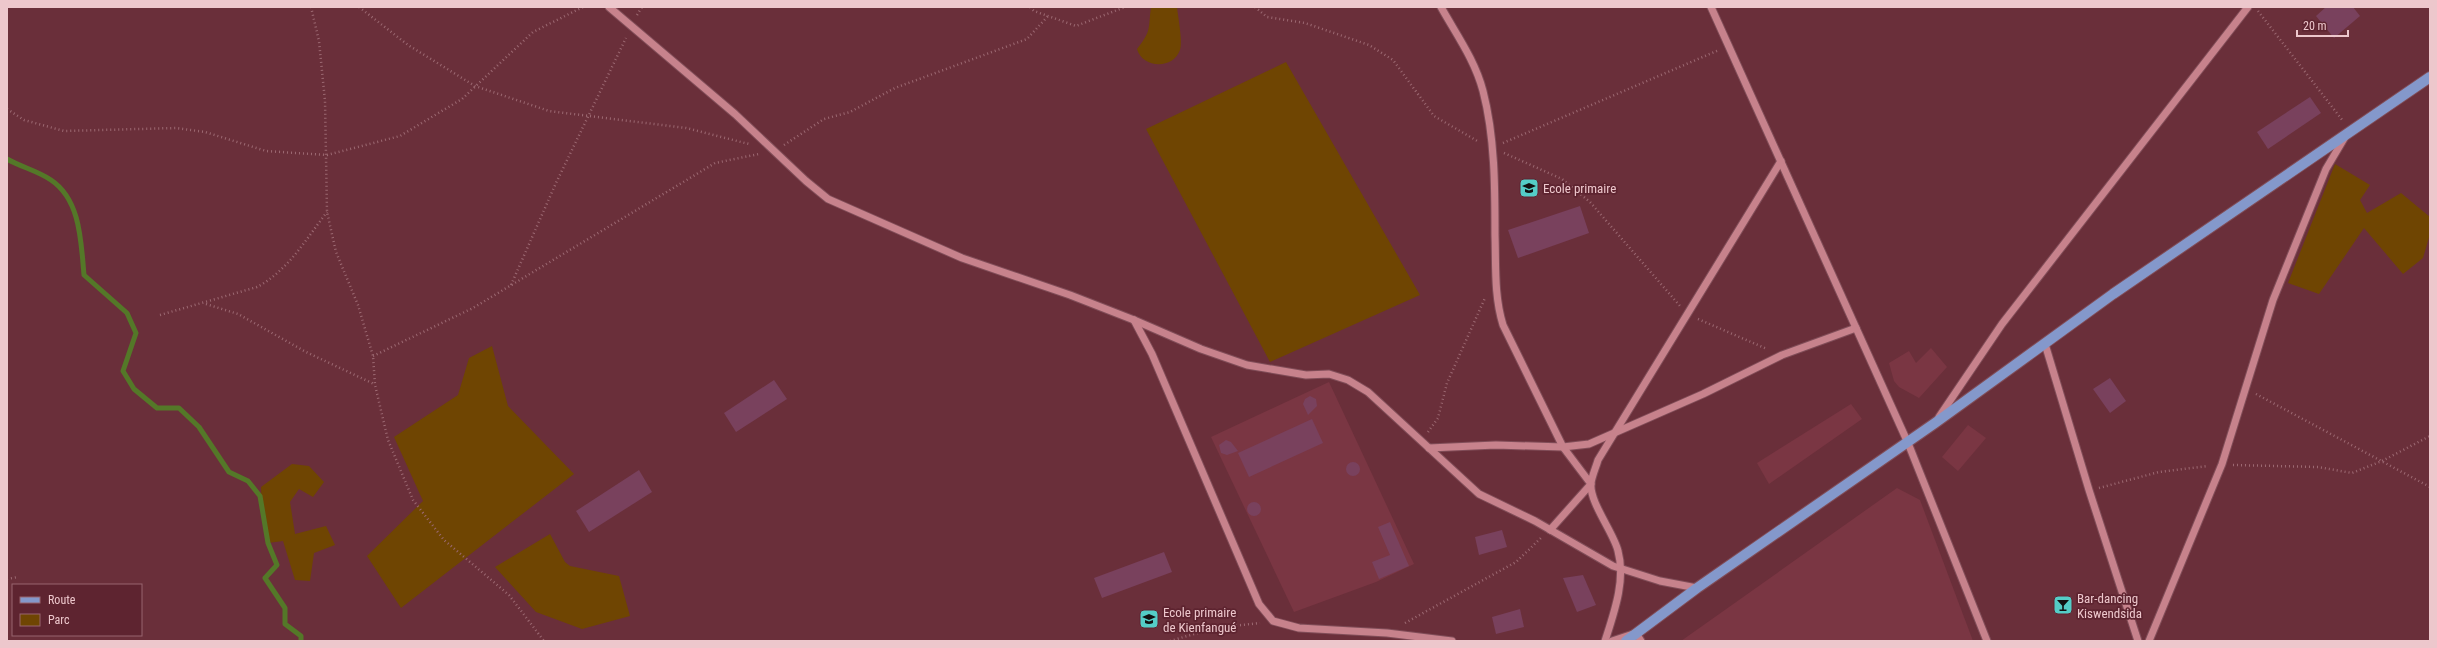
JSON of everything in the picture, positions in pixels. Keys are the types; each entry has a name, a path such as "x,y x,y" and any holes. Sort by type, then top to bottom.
{"main road":[{"path":"1626,641 1639,637 1697,588 1908,443 2045,344 2350,130 2430,77"}],"street":[{"path":"609,7 632,25 828,199 962,258 1134,320 1200,349 1247,365 1306,376 1329,374 1348,380 1368,392 1480,494 1621,569 1660,581 1697,588"},
{"path":"1441,7 1460,38 1478,75 1488,112 1495,195 1497,306 1503,325 1563,447 1591,484 1598,506 1618,550 1621,569 1614,611 1604,641"},
{"path":"1710,7 1908,443 1987,641"},
{"path":"1935,423 2002,324 2248,7"},
{"path":"2149,641 2222,464 2273,300 2323,176 2350,130"},
{"path":"1550,530 1591,484 1598,460 1613,432 1781,161"},
{"path":"1134,320 1170,394 1259,604 1273,621 1299,628 1387,633 1452,641"},
{"path":"1429,448 1496,445 1563,447 1589,444 1613,432 1703,394 1782,355 1856,328"},
{"path":"2045,344 2089,490 2138,641"},
{"path":"1612,641 1639,637"}],"path":[{"path":"311,7 319,41 327,155 327,212 336,252 358,305 373,356 375,385 388,440 413,500 444,540 509,595 544,641"},
{"path":"359,7 408,45 475,86 549,111 686,128 753,145"},
{"path":"7,109 24,120 64,131 176,128 205,132 266,151 327,155 400,136 462,98 534,32 582,7"},
{"path":"511,286 588,116 642,7"},
{"path":"1030,7 1048,16 1076,26 1125,7"},
{"path":"1255,7 1268,17 1305,23 1369,45 1393,60 1434,116 1491,148 1562,179 1590,202 1687,314 1782,355"},
{"path":"2256,7 2350,130"},
{"path":"373,356 467,311 715,163 775,151 824,119 850,112 895,88 1027,39 1048,16"},
{"path":"1491,148 1728,46"},
{"path":"160,315 257,287 272,279 288,263 327,212"},
{"path":"1422,440 1438,418 1447,383 1486,296"},
{"path":"205,303 238,314 306,352 375,385"},
{"path":"2245,388 2430,487"},
{"path":"2089,490 2159,472 2222,464 2318,467 2352,472 2382,461 2430,436"},
{"path":"1387,633 1516,562 1550,530"},
{"path":"7,579 18,577"},
{"path":"1170,641 1215,628 1273,621"}],"shaded area":[{"path":"1931,348 1947,367 1919,398 1899,387 1894,381 1889,363 1909,351 1916,363"},
{"path":"1329,382 1414,564 1376,582 1294,612 1211,437"},
{"path":"1851,404 1862,419 1769,484 1757,463"},
{"path":"1968,425 1986,438 1958,471 1942,457"},
{"path":"1897,488 1920,500 1973,641 1681,641"}],"green space":[{"path":"1151,7 1177,7 1181,46 1176,56 1171,61 1165,63 1151,63 1145,60 1137,49 1147,33"},
{"path":"1286,62 1420,295 1270,362 1146,129"},
{"path":"2335,164 2370,185 2360,200 2367,213 2401,193 2430,217 2430,234 2423,258 2403,274 2364,228 2319,294 2288,283"},
{"path":"492,346 508,406 574,474 401,608 367,556 423,501 394,437 458,395 469,358"},
{"path":"292,464 309,466 324,482 313,497 299,489 290,502 295,534 326,526 335,545 314,553 310,581 295,580 283,541 268,543 262,516 261,487"},
{"path":"550,534 565,562 570,566 619,576 630,616 582,629 536,612 495,567"}],"building":[{"path":"2326,7 2353,7 2360,16 2334,38 2316,16"},
{"path":"2310,97 2321,113 2268,149 2257,132"},
{"path":"1580,206 1589,233 1518,258 1508,230"},
{"path":"2110,378 2126,401 2110,413 2093,389"},
{"path":"774,380 787,399 736,432 724,413"},
{"path":"1310,396 1316,399 1317,406 1308,415 1303,404 1305,399"},
{"path":"1312,419 1323,443 1249,477 1238,453"},
{"path":"1226,440 1231,442 1238,451 1227,455 1221,453 1219,445"},
{"path":"1350,462 1356,462 1360,466 1360,472 1356,476 1350,476 1346,472 1346,466"},
{"path":"639,470 652,492 589,532 576,511"},
{"path":"1254,502 1259,504 1261,509 1259,514 1254,516 1249,514 1247,509 1249,504"},
{"path":"1390,522 1409,566 1379,579 1372,562 1390,555 1378,527"},
{"path":"1502,530 1507,547 1479,555 1475,537"},
{"path":"1164,552 1172,572 1102,598 1094,578"},
{"path":"1583,575 1596,605 1577,612 1563,578"},
{"path":"1520,609 1524,627 1496,634 1492,617"}],"waterway":[{"path":"7,159 51,180 61,189 68,199 74,210 78,223 84,275 127,313 136,333 123,371 134,389 157,408 179,408 199,427 229,472 248,481 260,496 268,543 277,565 265,578 285,608 285,624 301,636 301,641"}],"place":[{"name":"Ecole primaire","path":"1529,188"},
{"name":"Bar-dancing Kiswendsida","path":"2063,605"},
{"name":"Ecole primaire de Kienfangué","path":"1149,619"}]}
